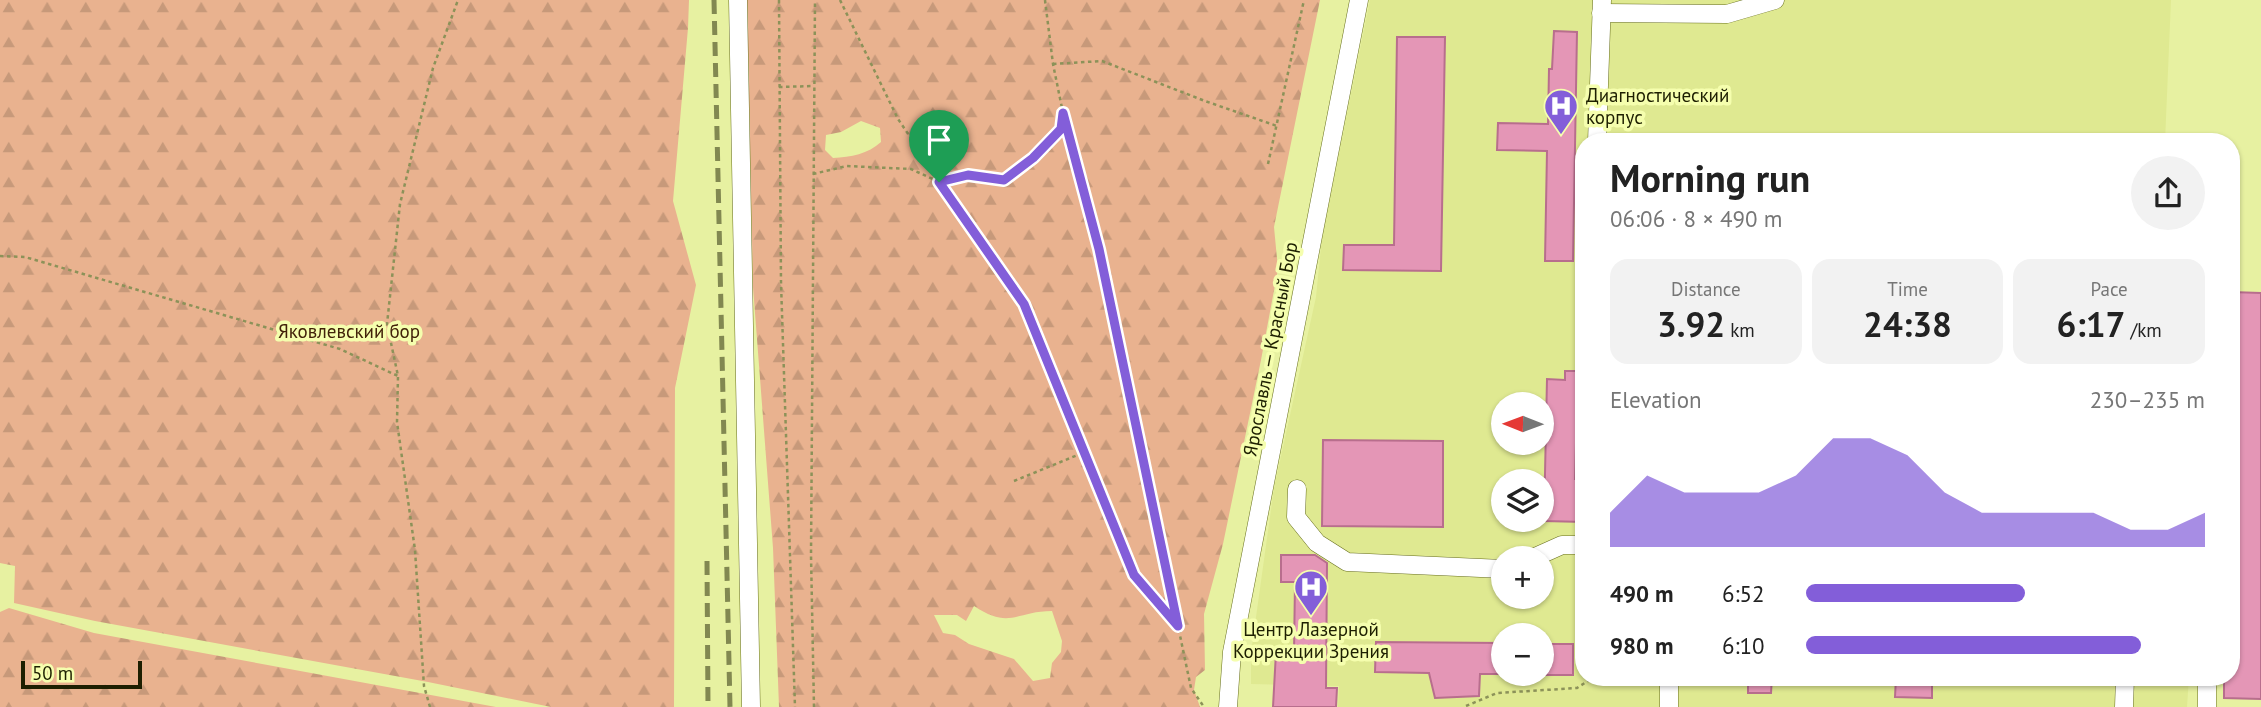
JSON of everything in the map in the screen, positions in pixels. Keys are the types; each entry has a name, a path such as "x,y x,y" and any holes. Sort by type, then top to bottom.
{"street":[{"path":"738,0 751,707"},
{"name":"Ярославль — Красный Бор","path":"1228,707 1232,652 1359,0"},
{"path":"1597,133 1602,6 1727,14 1775,0"},
{"path":"1297,489 1296,517 1317,543 1347,562 1491,568"},
{"path":"1554,549 1563,545 1575,545"},
{"path":"1669,686 1669,707"},
{"path":"2124,686 2124,707"},
{"path":"2207,686 2207,707"}],"path":[{"path":"430,707 424,686 415,550 397,422 398,376 387,324 400,204 433,68 458,0"},
{"path":"779,0 781,283 795,707"},
{"path":"814,707 811,555 815,0"},
{"path":"840,0 898,120 1024,304 1134,575 1178,626"},
{"path":"1045,0 1053,64 1063,113 1099,249 1191,688 1204,707"},
{"path":"1268,164 1304,0"},
{"path":"1053,64 1102,61 1277,126"},
{"path":"779,86 814,86"},
{"path":"813,174 848,166 911,169 939,182 968,175 1004,180 1033,158 1061,129 1063,113"},
{"path":"0,256 25,257 340,349 398,376"},
{"path":"1014,481 1085,452"},
{"path":"1466,706 1497,693 1580,686"}],"shaded area":[{"path":"1370,0 2171,0 2165,133 1575,133 1575,686 2188,686 2187,707 1338,707 1339,686 1251,684 1251,653 1274,488 1316,297 1322,237"}],"green space":[{"name":"Яковлевский бор","path":"0,0 689,0 673,201 696,285 675,388 674,707 551,707 95,621 14,603 15,566 0,563"},
{"path":"747,0 1320,0 1274,227 1278,269 1261,360 1223,544 1204,614 1205,670 1196,677 1194,690 1200,707 779,707 773,548 753,287","holes":["861,121 880,128 881,142 859,154 833,158 825,150 826,135 841,132","974,606 996,617 1005,618 1052,611 1062,641 1061,652 1052,663 1050,678 1033,681 1014,659 969,644 955,635 943,633 934,615 957,615 966,621"]},
{"path":"9,608 94,633 496,707 0,707 0,612"}],"building":[{"path":"1554,31 1577,32 1573,261 1545,261 1547,151 1497,150 1498,123 1548,124 1549,69 1552,69"},
{"path":"1397,37 1445,37 1441,271 1343,270 1344,245 1394,245"},
{"path":"2240,292 2261,293 2261,699 2224,698 2224,686 2240,686"},
{"path":"1565,371 1575,371 1575,522 1554,521 1554,469 1545,469 1545,455 1554,455 1554,392 1547,392 1547,379 1565,380"},
{"path":"1323,440 1443,441 1443,527 1322,526"},
{"name":"Центр Лазерной Коррекции Зрения","path":"1281,555 1315,555 1327,563 1326,688 1337,688 1336,707 1273,707 1276,652 1294,652 1295,582 1281,582"},
{"path":"1376,642 1491,643 1491,674 1480,674 1479,696 1435,698 1429,673 1375,672"},
{"path":"1554,644 1573,644 1573,675 1554,675"},
{"path":"1748,686 1771,686 1771,693 1748,693"},
{"path":"1896,686 1932,686 1932,698 1895,697"}],"railway":[{"path":"714,0 730,707"},
{"path":"707,561 708,707"}],"place":[{"name":"Диагностический корпус","path":"1561,136"},
{"name":"Центр Лазерной Коррекции Зрения","path":"1311,617"}],"route":[{"path":"1063,113 1099,249 1178,626 1134,575 1024,304 939,182 968,175 1004,180 1033,158 1061,129 1063,113"}]}
